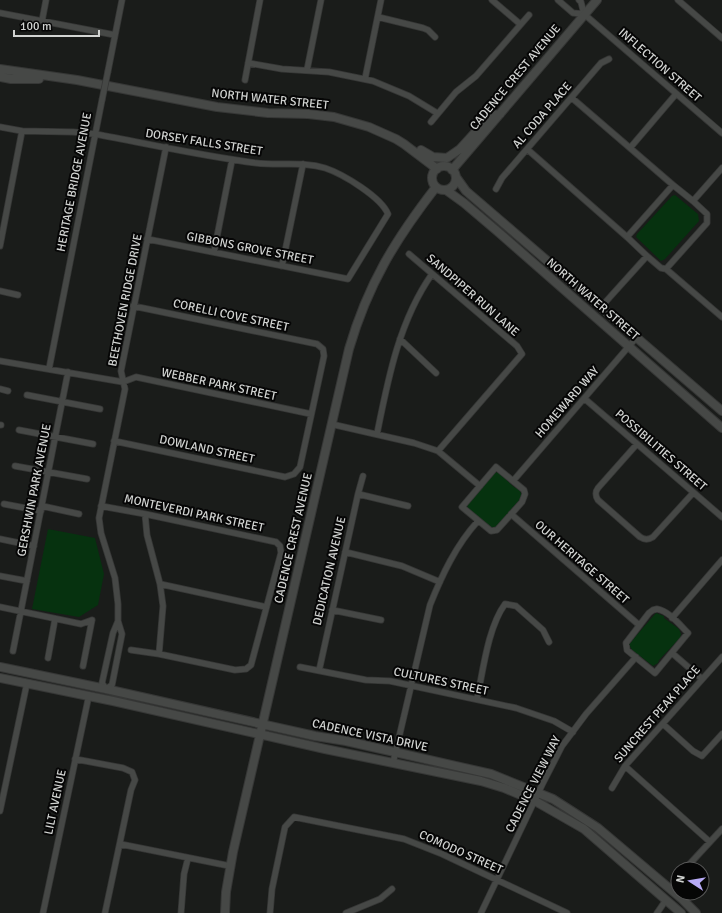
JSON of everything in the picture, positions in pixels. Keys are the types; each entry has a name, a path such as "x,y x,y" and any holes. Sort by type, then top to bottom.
{"street":[{"path":"42,21 46,0"},
{"name":"HERITAGE BRIDGE AVENUE","path":"49,369 122,0"},
{"path":"245,80 260,0"},
{"path":"307,70 321,0"},
{"path":"365,79 382,0"},
{"path":"492,0 520,24"},
{"path":"558,0 573,13 584,14 581,2 579,0"},
{"name":"CADENCE CREST AVENUE","path":"454,174 500,114 597,0"},
{"path":"678,0 722,38"},
{"path":"0,13 115,35"},
{"path":"431,122 456,92 476,76 529,14"},
{"name":"INFLECTION STREET","path":"584,14 722,133"},
{"path":"378,17 423,28 428,30 435,37"},
{"name":"AL CODA PLACE","path":"496,189 502,178 527,149 602,63 609,59"},
{"path":"248,63 276,68 329,72 365,79 402,92 437,113"},
{"name":"NORTH WATER STREET","path":"0,69 66,79 217,107 268,113 308,114 334,117 369,127 404,144 437,168"},
{"name":"NORTH WATER STREET","path":"0,77 11,79 66,79"},
{"path":"630,148 676,94"},
{"path":"572,98 673,185 694,201 707,214 707,223 666,269"},
{"path":"404,144 421,150 433,157 446,158 460,149 490,116 500,114"},
{"name":"DORSEY FALLS STREET","path":"0,127 22,131 59,131 95,134 232,160 261,164 303,164 324,168 348,178 381,203 388,214 348,279"},
{"path":"0,246 22,131"},
{"name":"BEETHOVEN RIDGE DRIVE","path":"118,621 113,633 102,683 106,689 112,685 122,634 118,621 115,578 101,533 99,518 125,389 121,371 166,148"},
{"path":"527,149 661,268 666,269 721,315"},
{"path":"214,252 232,160"},
{"path":"282,266 303,164"},
{"path":"445,166 454,174 452,187 446,190 436,187 432,179 432,175 437,168 445,166"},
{"path":"694,201 722,168"},
{"name":"NORTH WATER STREET","path":"454,174 464,188 722,411"},
{"path":"627,237 673,185"},
{"name":"CADENCE CREST AVENUE","path":"225,913 230,866 347,356 359,317 385,260 398,239 436,187"},
{"name":"NORTH WATER STREET","path":"446,190 470,208 722,428"},
{"name":"GIBBONS GROVE STREET","path":"147,239 348,279"},
{"name":"SANDPIPER RUN LANE","path":"409,254 517,346 522,354 438,451"},
{"path":"601,307 647,256"},
{"path":"377,434 387,385 400,339 422,288 432,274"},
{"path":"0,291 18,295"},
{"name":"CORELLI COVE STREET","path":"133,306 317,344 323,349 324,356 311,414"},
{"name":"HOMEWARD WAY","path":"513,481 636,338"},
{"path":"400,339 436,373"},
{"path":"0,361 123,382"},
{"name":"GERSHWIN PARK AVENUE","path":"13,651 68,372"},
{"name":"WEBBER PARK STREET","path":"123,382 136,377 311,414"},
{"path":"0,389 8,391"},
{"path":"27,395 100,409"},
{"name":"POSSIBILITIES STREET","path":"585,398 722,517"},
{"name":"DOWLAND STREET","path":"114,441 285,477 294,474 300,467 311,414"},
{"path":"331,424 414,443 438,451 480,486"},
{"path":"19,430 93,444"},
{"path":"637,444 598,488 596,496 598,500 640,537 644,539 654,537 693,492"},
{"path":"15,466 87,479"},
{"path":"496,467 513,481 524,490 525,494 522,502 497,530 488,530 462,507 496,467"},
{"name":"DEDICATION AVENUE","path":"319,671 363,476"},
{"path":"358,494 408,506"},
{"path":"4,504 79,514"},
{"name":"MONTEVERDI PARK STREET","path":"101,506 276,542 280,546 281,553 266,607"},
{"path":"145,514 147,534 160,584 163,606 159,654"},
{"name":"OUR HERITAGE STREET","path":"511,514 639,625"},
{"path":"393,763 410,685 430,605 456,551 469,530 478,521"},
{"path":"0,539 34,546"},
{"path":"345,552 402,566 440,582"},
{"path":"672,618 722,560"},
{"path":"0,576 27,581"},
{"path":"131,650 159,654 235,670 246,669 250,665 266,607 160,584"},
{"path":"477,699 492,629 500,611 505,604 516,606 543,630 549,642"},
{"path":"0,607 81,624 92,620 83,666"},
{"path":"332,610 381,620"},
{"path":"653,610 661,610 672,618 688,633 655,673 627,650 626,643 639,625 653,610"},
{"path":"48,658 56,619"},
{"path":"672,653 702,679"},
{"name":"SUNCREST PEAK PLACE","path":"612,788 625,766 722,657"},
{"name":"CADENCE VIEW WAY","path":"481,913 562,746 586,714 636,658"},
{"name":"CADENCE VISTA DRIVE","path":"0,667 491,774 537,797 584,829 681,913"},
{"name":"CULTURES STREET","path":"300,667 366,680 390,681 516,708 554,721 573,732"},
{"name":"CADENCE VISTA DRIVE","path":"0,678 89,695 260,734 481,781 537,797 566,807 598,828 682,899 696,913"},
{"path":"0,811 27,683"},
{"path":"72,692 95,693 106,689 113,701"},
{"name":"LILT AVENUE","path":"44,913 89,695"},
{"path":"184,717 190,708"},
{"path":"663,724 693,751 702,756 722,734"},
{"path":"75,759 123,768 132,772 135,780 131,790 105,913"},
{"path":"625,766 710,842"},
{"name":"COMODO STREET","path":"270,913 272,889 285,827 294,817 404,840 442,854 567,913"},
{"path":"692,861 722,829"},
{"path":"120,844 230,866"},
{"path":"181,913 184,874 188,858"},
{"path":"346,913 380,899 392,889"},
{"path":"657,913 666,900"}],"green space":[{"path":"675,195 698,214 699,221 665,259 661,261 636,237 637,234 672,196"},
{"path":"498,472 514,487 520,490 522,497 497,526 490,528 468,509 467,505 493,473"},
{"path":"48,529 95,538 104,574 98,605 79,617 32,609"},
{"path":"656,613 664,616 664,618 679,629 681,634 680,638 659,660 658,663 653,666 632,650 629,644"}]}
